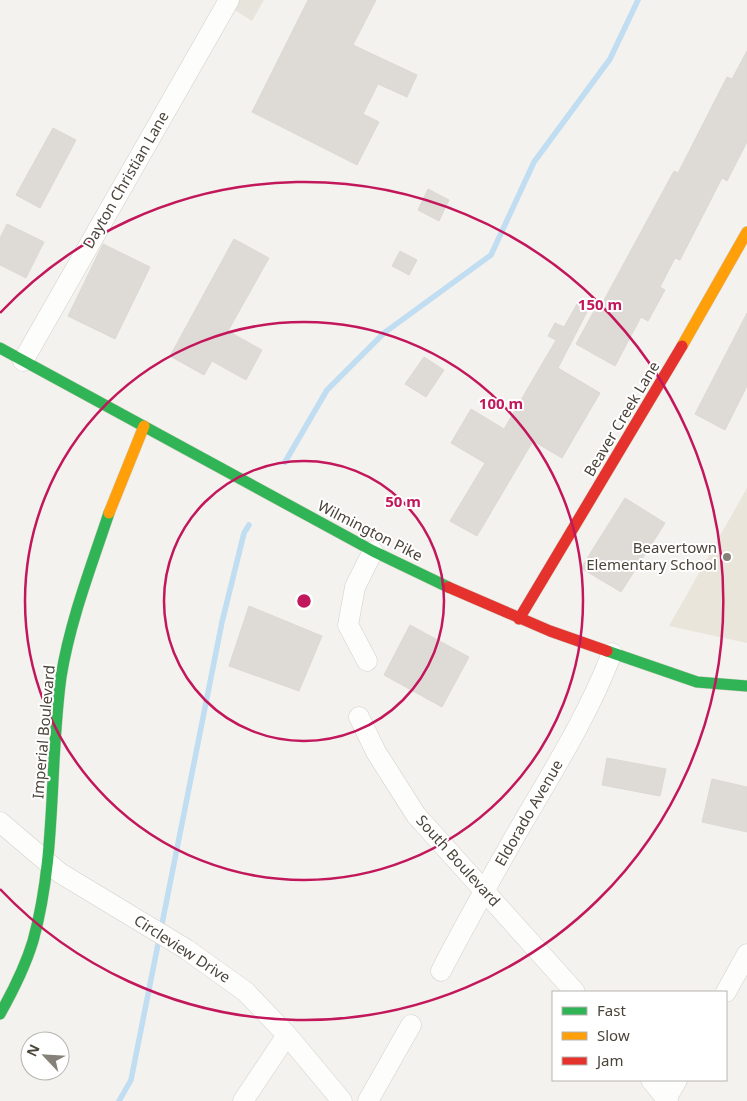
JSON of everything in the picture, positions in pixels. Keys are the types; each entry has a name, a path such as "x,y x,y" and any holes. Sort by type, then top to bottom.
{"street":[{"name":"Dayton Christian Lane","path":"23,361 223,2"},
{"name":"Beaver Creek Lane","path":"519,619 654,395 747,232"},
{"name":"Wilmington Pike","path":"0,348 373,551 519,619 697,682 747,686"},
{"name":"Imperial Boulevard","path":"0,1014 19,978 31,945 43,898 54,798 59,696 67,643 79,597 112,499 144,426"},
{"path":"367,661 348,626 355,587 373,551"},
{"name":"Eldorado Avenue","path":"441,971 484,889 583,718 599,688 612,653"},
{"name":"South Boulevard","path":"359,717 376,752 416,815 574,991"},
{"name":"Circleview Drive","path":"0,822 60,873 186,949 246,992 287,1035 342,1101"},
{"path":"727,991 747,954"},
{"path":"368,1101 411,1025"},
{"path":"244,1101 287,1035"},
{"path":"652,1081 667,1100 676,1081"}],"shaded area":[{"path":"219,0 264,0 252,21"},
{"name":"Beavertown Elementary School","path":"747,488 747,643 669,626"}],"building":[{"path":"308,0 376,0 353,45 417,75 407,97 378,84 363,114 379,122 357,165 252,112"},
{"path":"747,51 747,142 727,181 722,178 680,260 675,258 660,287 665,290 648,321 641,317 615,366 576,344 594,311 597,313 674,171 678,173 727,77 732,79"},
{"path":"53,128 76,140 40,208 16,195"},
{"path":"428,189 449,200 439,221 418,210"},
{"path":"7,224 44,242 26,278 0,265 0,238"},
{"path":"234,239 269,258 228,331 262,350 246,380 212,361 204,375 170,356"},
{"path":"103,244 150,267 115,339 68,316"},
{"path":"400,251 417,260 409,275 392,266"},
{"path":"577,304 588,310 558,368 600,393 562,458 533,441 477,536 450,521 485,463 451,443 471,409 504,429 556,340 548,336 555,323 564,327"},
{"path":"747,313 747,386 725,430 695,414"},
{"path":"424,357 444,370 426,397 405,384"},
{"path":"625,498 665,523 621,592 581,568"},
{"path":"249,606 322,636 299,691 229,666"},
{"path":"410,625 469,657 442,707 384,675"},
{"path":"607,758 666,769 660,796 602,785"},
{"path":"712,779 747,787 747,832 702,822"}],"waterway":[{"path":"285,462 327,390 384,333 491,255 534,162 610,59 638,0"},
{"path":"119,1101 131,1080 222,622 244,533 249,525"}],"traffic: fast":[{"path":"0,348 373,551 448,587"},
{"path":"0,1014 26,960 41,909 49,843 57,710 61,677 75,615 109,513"},
{"path":"607,651 697,682 747,686"}],"traffic: slow":[{"path":"682,346 747,232"},
{"path":"109,513 144,426"}],"traffic: jam":[{"path":"519,619 682,346"},
{"path":"448,587 550,631 607,651"}],"place":[{"name":"Beavertown Elementary School","path":"727,557"}]}
